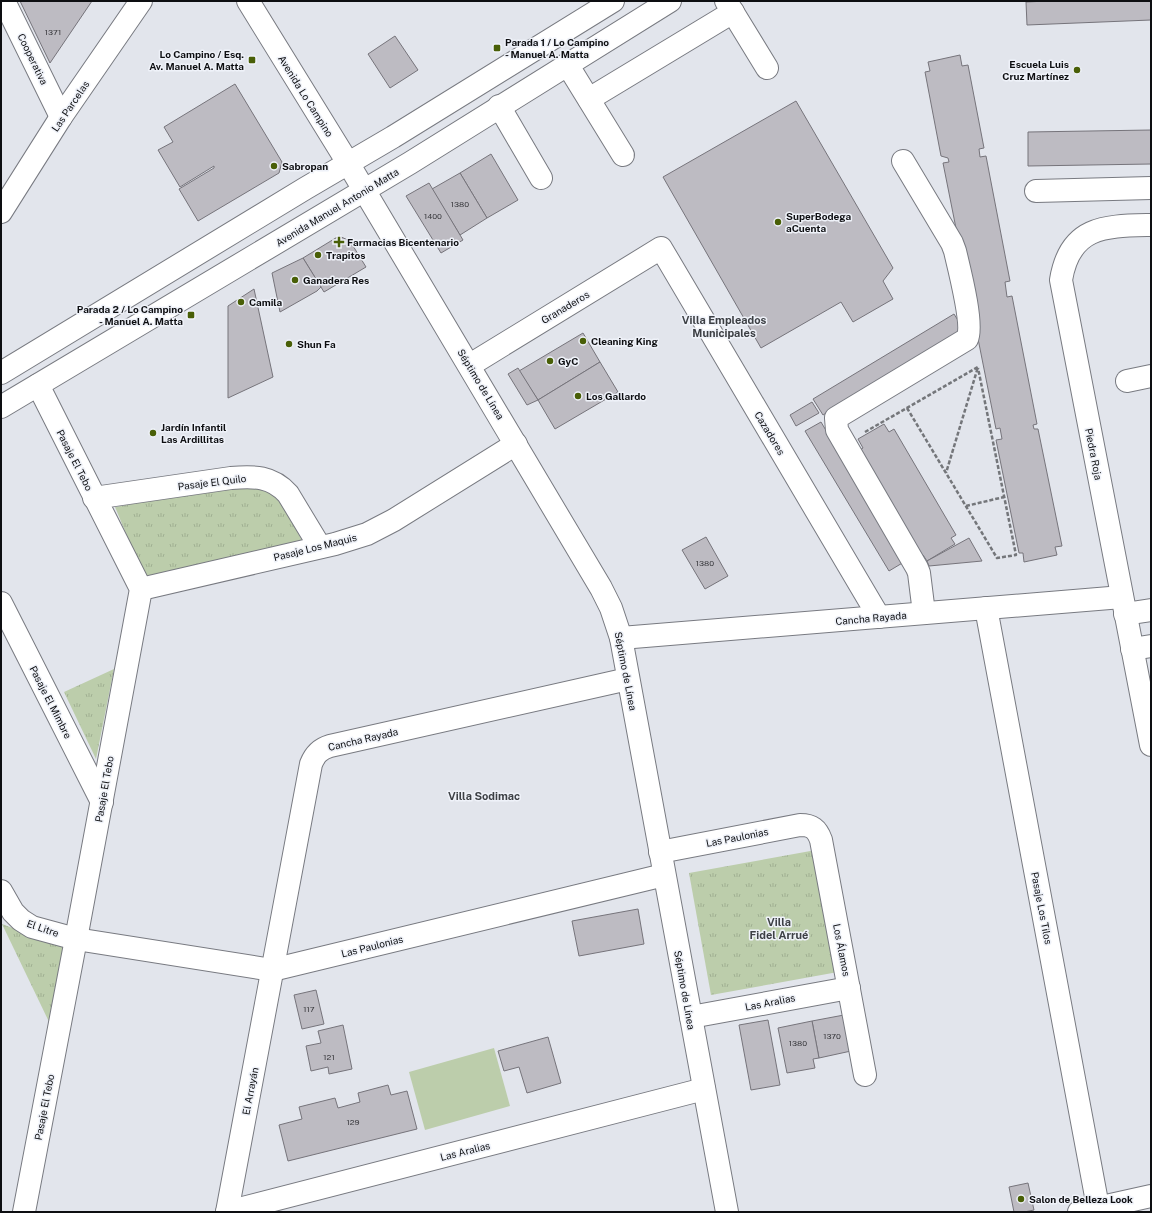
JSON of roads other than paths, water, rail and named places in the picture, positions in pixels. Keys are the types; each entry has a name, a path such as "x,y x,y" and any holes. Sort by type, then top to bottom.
{"street":[{"name":"Cooperativa","path":"4,1 61,117"},
{"name":"Las Parcelas","path":"1,212 61,117 141,1"},
{"name":"Avenida Lo Campino","path":"248,1 365,190"},
{"path":"1,373 393,137 613,1"},
{"name":"Avenida Manuel Antonio Matta","path":"1,407 365,190 670,1"},
{"path":"589,99 729,7 767,68"},
{"path":"567,64 623,155"},
{"path":"499,106 541,178"},
{"path":"903,161 952,243 955,251 970,330 967,339 836,418 836,424 837,430 918,568 924,613"},
{"path":"1036,191 1151,188"},
{"name":"Séptimo de Línea","path":"365,190 470,365 601,588 611,608 620,638 628,679 727,1212"},
{"name":"Piedra Roja","path":"1151,225 1107,227 1096,230 1086,236 1078,242 1066,258 1063,267 1062,280 1124,606 1142,648 1151,744"},
{"name":"Granaderos","path":"470,365 661,248"},
{"name":"Cazadores","path":"661,248 879,617"},
{"path":"1127,380 1151,376"},
{"name":"Pasaje El Tebo","path":"24,1212 141,589 38,386"},
{"name":"Pasaje Los Maquis","path":"141,589 351,539 380,527 516,444"},
{"name":"Pasaje El Quilo","path":"94,498 231,478 254,477 268,479 276,483 288,494 320,547"},
{"name":"Pasaje El Mimbre","path":"1,602 102,802"},
{"name":"Cancha Rayada","path":"620,638 986,608 1124,606 1151,610"},
{"name":"Pasaje Los Tilos","path":"986,608 1088,1210"},
{"name":"Cancha Rayada","path":"272,970 311,764 313,757 318,752 330,746 628,679"},
{"name":"Las Paulonias","path":"660,852 800,825 807,825 814,828"},
{"name":"Los Álamos","path":"814,828 819,833 821,840 865,1075"},
{"name":"Las Paulonias","path":"76,939 272,970 664,875"},
{"name":"El Litre","path":"1,891 13,912 21,920 32,927 76,939"},
{"name":"El Arrayán","path":"227,1212 272,970"},
{"name":"Las Aralias","path":"690,1017 849,988"},
{"name":"Las Aralias","path":"227,1212 704,1089"},
{"path":"1088,1210 1151,1196"}],"place":[{"name":"Parada 1 / Lo Campino - Manuel A. Matta","path":"497,48"},
{"name":"Lo Campino / Esq. Av. Manuel A. Matta","path":"252,60"},
{"name":"Escuela Luis Cruz Martínez","path":"1077,70"},
{"name":"Sabropan","path":"274,166"},
{"name":"SuperBodega aCuenta","path":"778,222"},
{"name":"Farmacias Bicentenario","path":"339,242"},
{"name":"Trapitos","path":"318,255"},
{"name":"Ganadera Res","path":"295,280"},
{"name":"Camila","path":"241,302"},
{"name":"Parada 2 / Lo Campino - Manuel A. Matta","path":"191,315"},
{"name":"Cleaning King","path":"583,341"},
{"name":"Shun Fa","path":"289,344"},
{"name":"GyC","path":"550,361"},
{"name":"Los Gallardo","path":"578,396"},
{"name":"Jardín Infantil Las Ardillitas","path":"153,433"},
{"name":"Salon de Belleza Look","path":"1021,1199"}],"district":[{"name":"Villa Empleados Municipales","path":"724,326"},
{"name":"Villa Sodimac","path":"484,796"},
{"name":"Villa Fidel Arrué","path":"779,928"}]}
